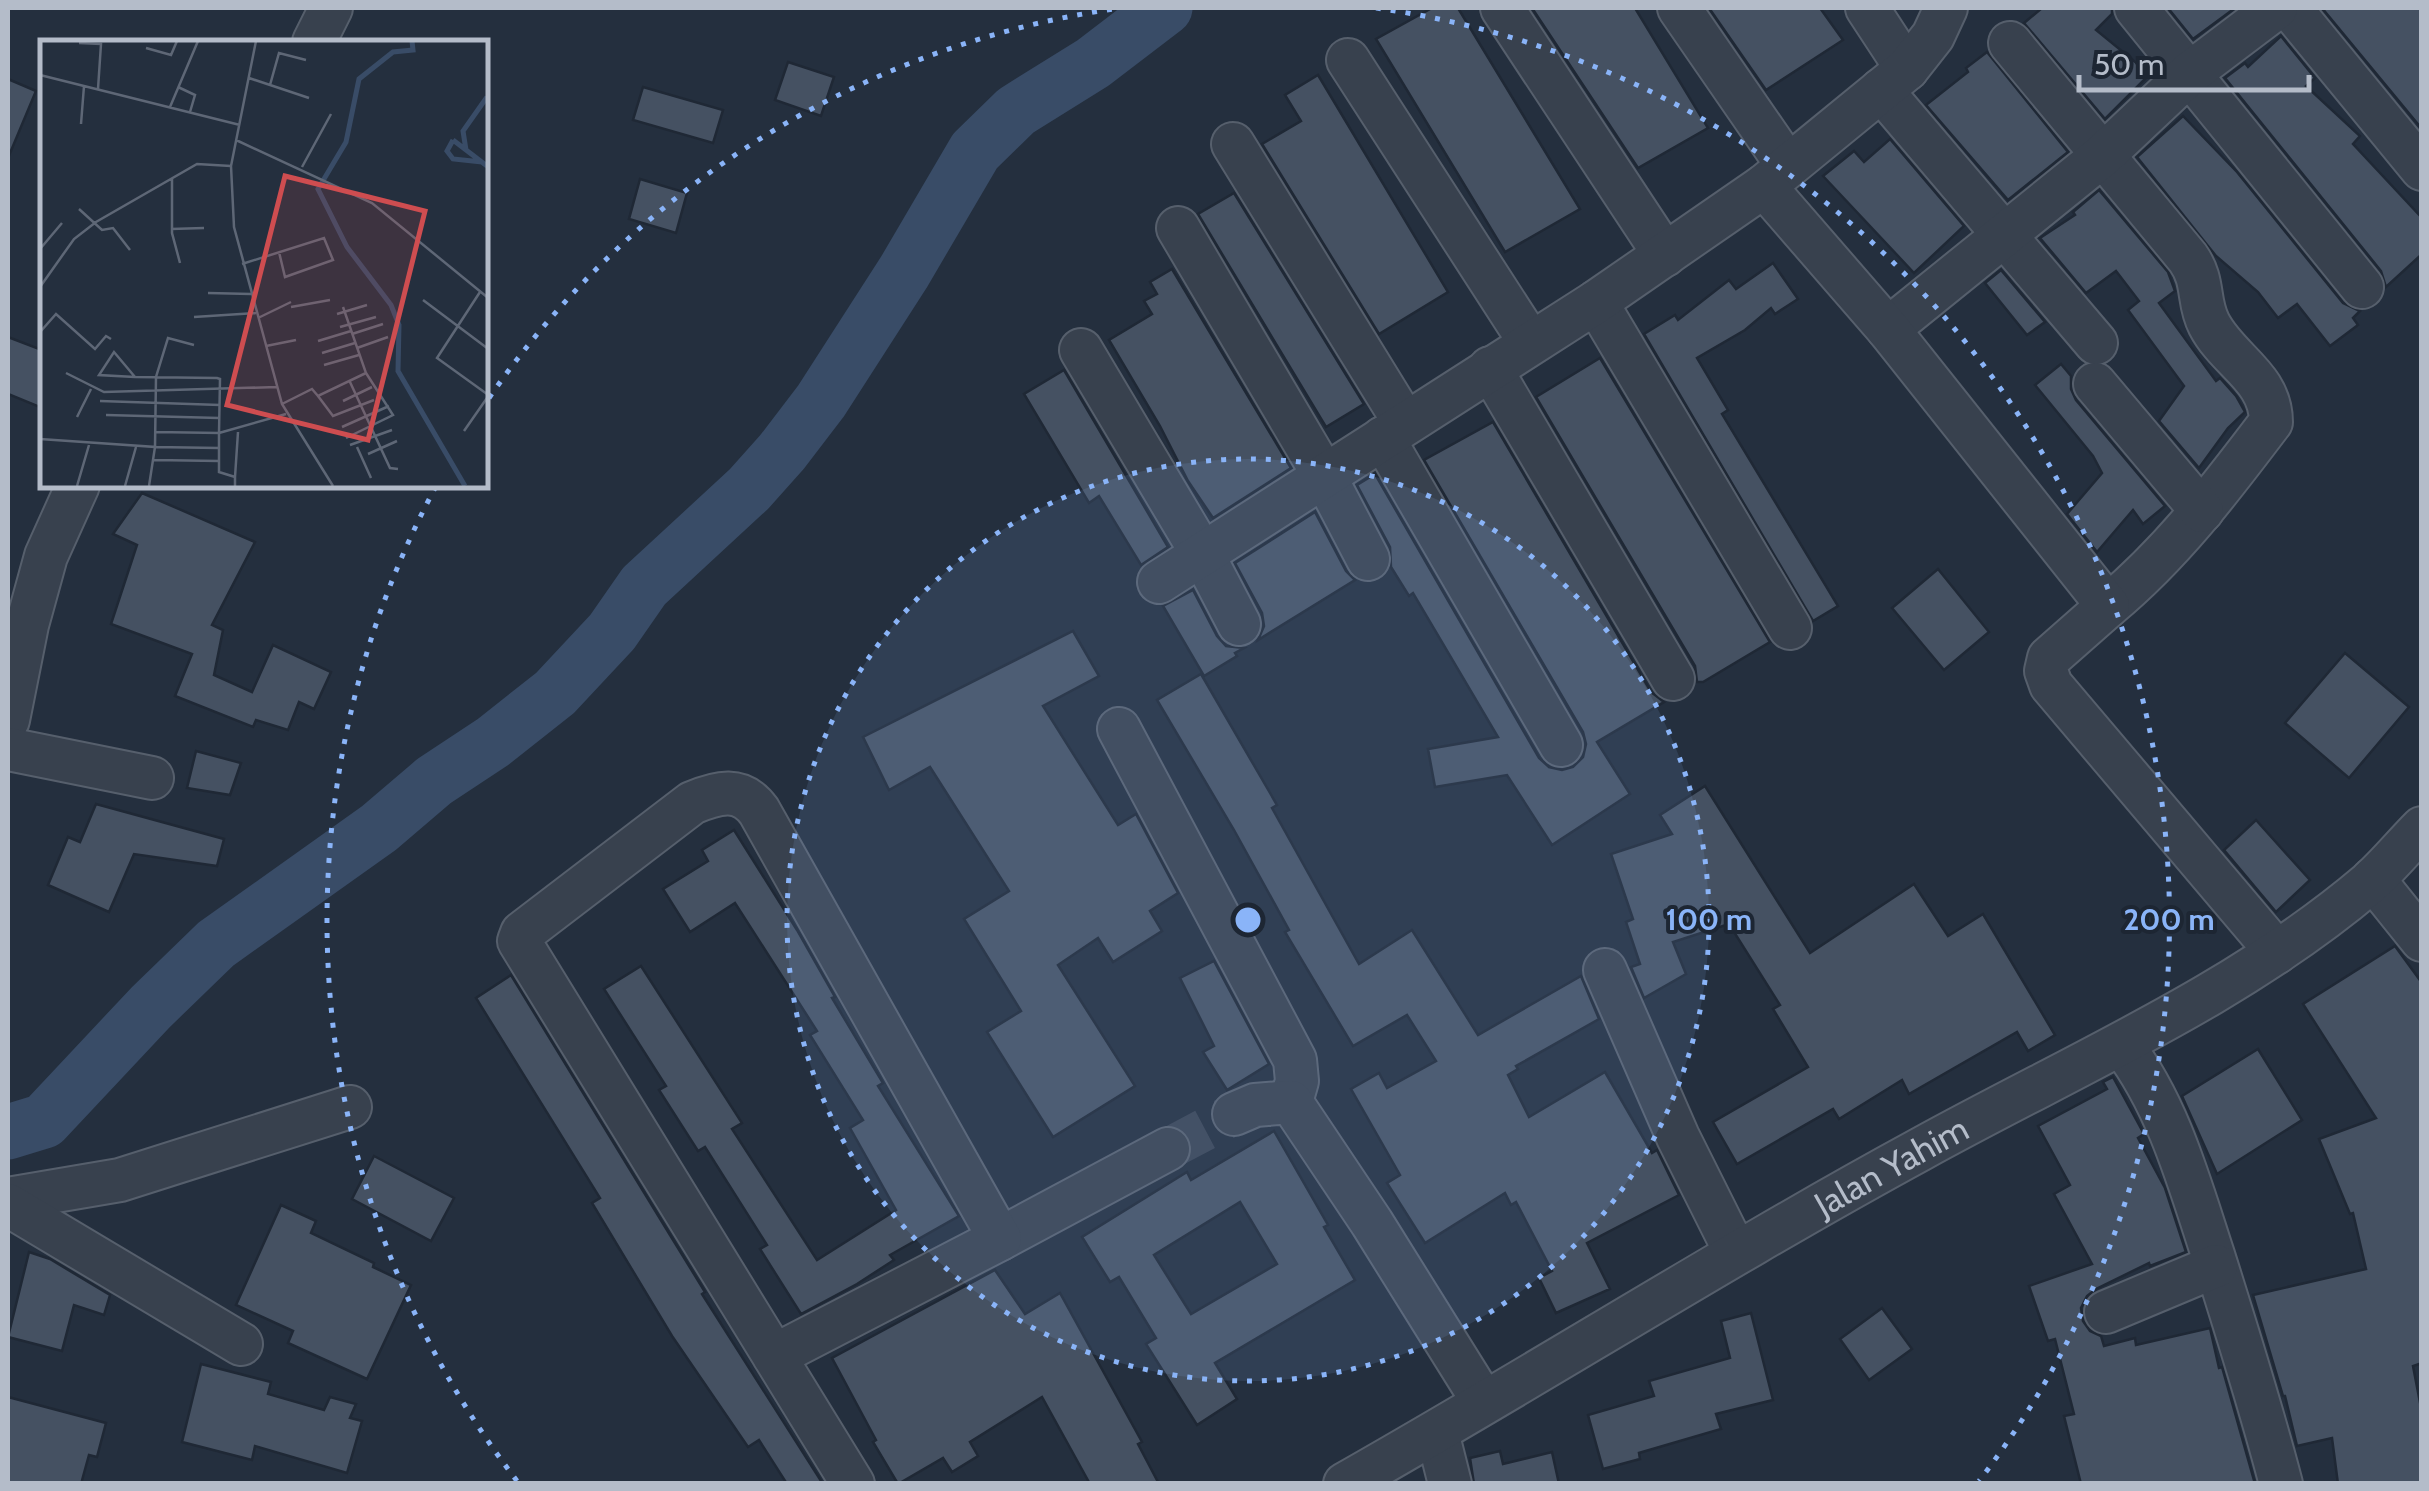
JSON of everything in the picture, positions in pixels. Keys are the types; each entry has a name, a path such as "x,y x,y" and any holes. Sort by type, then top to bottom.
{"street":[{"path":"315,40 332,8"},
{"path":"1502,8 1665,255"},
{"path":"1680,8 1776,176 1888,329 2108,606"},
{"path":"1867,8 1894,80 2202,511"},
{"path":"1159,582 1596,302 1776,176 1894,80 1933,36 1946,8"},
{"path":"2136,8 2362,287"},
{"path":"1888,329 2102,156 2190,74 2276,8"},
{"path":"2290,8 2422,170"},
{"path":"2010,44 2199,272 2203,310 2211,328 2264,389 2268,399 2271,422 2202,511 2144,576 2050,658 2046,670 2052,684 2277,952"},
{"path":"1348,60 1530,342"},
{"path":"1232,144 1394,431 1561,744"},
{"path":"1178,228 1325,477 1368,559"},
{"path":"1596,302 1790,628"},
{"path":"1081,350 1203,555 1239,624"},
{"path":"1490,368 1672,679"},
{"path":"8,720 46,556 77,488"},
{"path":"1118,729 1295,1060 1297,1081 1292,1102 1483,1401"},
{"path":"8,748 152,778"},
{"path":"854,1484 519,940 522,933 692,803 716,793 735,793 751,800 1000,1239"},
{"name":"Jalan Yahim","path":"1346,1484 1736,1253 1923,1148 2122,1045 2277,952 2373,880 2422,828"},
{"path":"2373,880 2422,940"},
{"path":"1605,970 1678,1137 1736,1253"},
{"path":"2122,1045 2143,1073 2166,1122 2216,1266 2281,1484"},
{"path":"1234,1114 1255,1105 1292,1102"},
{"path":"8,1202 120,1180 350,1107"},
{"path":"774,1356 1168,1150"},
{"path":"8,1202 241,1344"},
{"path":"2106,1312 2216,1266"},
{"path":"1437,1432 1450,1484"}],"building":[{"path":"1432,8 1458,8 1580,209 1505,252 1376,39"},
{"path":"1532,8 1635,8 1708,128 1638,168"},
{"path":"1709,8 1820,8 1843,40 1766,90"},
{"path":"2042,8 2112,8 2112,14 2096,30 2150,74 2105,119 2024,23"},
{"path":"2168,8 2235,8 2193,39"},
{"path":"2322,8 2422,8 2422,129"},
{"path":"2281,36 2315,78 2306,86 2360,136 2353,144 2422,218 2422,254 2386,287 2381,271 2225,78 2245,63 2248,67"},
{"path":"1987,52 2068,152 2008,200 1926,105"},
{"path":"788,62 834,77 821,116 775,100"},
{"path":"1318,75 1448,292 1379,334 1262,144 1301,121 1285,95"},
{"path":"8,79 36,91 8,158"},
{"path":"643,87 723,110 713,143 633,120"},
{"path":"2183,116 2237,172 2343,303 2360,311 2353,318 2358,325 2330,346 2297,304 2278,318 2258,292 2216,256 2137,157"},
{"path":"1890,139 1964,226 1914,273 1823,176 1854,151 1864,162"},
{"path":"640,179 687,193 676,233 629,219"},
{"path":"2099,190 2168,272 2175,291 2159,303 2216,381 2220,378 2245,412 2199,468 2159,421 2184,386 2128,310 2139,301 2116,271 2086,293 2040,238 2075,215 2073,212"},
{"path":"1234,193 1364,404 1326,427 1198,214"},
{"path":"1773,263 1798,299 1775,314 1771,308 1745,330 1697,358 1728,410 1722,414 1838,606 1813,621 1644,334 1675,315 1678,320 1729,280 1736,289"},
{"path":"1172,269 1291,468 1213,518 1109,340 1152,314 1144,301 1157,294 1150,282"},
{"path":"2001,270 2045,322 2027,335 1985,283"},
{"path":"8,337 40,349 40,407 8,394"},
{"path":"1600,358 1770,642 1703,682 1697,682 1695,666 1536,397"},
{"path":"2061,364 2071,376 2076,400 2165,506 2143,524 2133,510 2097,552 2067,514 2102,473 2093,456 2035,385"},
{"path":"1064,370 1168,547 1141,565 1099,496 1089,503 1024,394"},
{"path":"1493,422 1651,692 1664,702 1597,742 1630,794 1552,845 1507,775 1435,787 1428,749 1498,737 1413,593 1409,596 1391,567 1390,547 1357,485 1375,474 1539,758 1549,767 1573,767 1583,757 1583,732 1424,460"},
{"path":"142,493 255,542 212,625 223,630 214,675 252,692 273,645 331,672 314,709 299,702 288,730 256,720 253,727 175,696 192,654 111,624 137,545 113,534"},
{"path":"1315,512 1346,571 1355,580 1258,640 1264,626 1262,613 1235,563"},
{"path":"1938,569 1989,632 1944,670 1892,608"},
{"path":"1193,590 1217,636 1226,646 1244,648 1204,676 1163,606"},
{"path":"1073,631 1099,676 1043,706 1118,825 1136,814 1178,893 1150,911 1162,931 1113,962 1098,938 1058,965 1135,1086 1053,1137 987,1032 1021,1011 964,919 1009,891 930,767 889,790 863,737"},
{"path":"2345,653 2409,707 2349,778 2285,723"},
{"path":"1201,674 1277,805 1272,808 1359,964 1412,930 1478,1035 1581,976 1599,1019 1516,1066 1518,1069 1508,1075 1529,1117 1605,1072 1652,1153 1657,1150 1679,1195 1587,1243 1610,1289 1556,1313 1539,1278 1552,1271 1516,1202 1511,1205 1505,1193 1425,1243 1387,1183 1400,1175 1351,1089 1379,1073 1387,1088 1436,1061 1407,1015 1353,1046 1157,700"},
{"path":"196,751 241,763 230,795 187,788"},
{"path":"1705,786 1810,953 1914,884 1948,936 1983,914 2055,1035 2028,1051 2017,1032 1909,1094 1902,1080 1839,1119 1833,1109 1737,1164 1713,1122 1808,1067 1773,1009 1780,1005 1729,924 1673,942 1686,974 1644,998 1631,967 1640,964 1626,922 1633,919 1611,854 1672,834 1660,815"},
{"path":"96,804 224,839 217,866 134,854 109,912 48,885 68,837 80,842"},
{"path":"2256,820 2310,880 2276,912 2224,850"},
{"path":"734,830 835,997 832,998 883,1083 878,1086 959,1216 890,1255 894,1260 857,1284 801,1314 760,1249 767,1245 705,1147 698,1151 659,1090 666,1086 604,989 641,966 742,1123 732,1129 817,1260 896,1210 850,1128 863,1120 810,1035 817,1031 735,903 690,932 663,889 708,861 702,850"},
{"path":"2395,946 2422,983 2422,1363 2413,1366 2422,1413 2422,1484 2338,1484 2332,1438 2297,1446 2253,1295 2366,1269 2353,1213 2350,1214 2319,1139 2376,1118 2303,1004"},
{"path":"1214,961 1269,1064 1227,1090 1203,1052 1214,1046 1180,978"},
{"path":"511,975 705,1292 702,1294 823,1484 787,1484 759,1440 748,1447 672,1336 592,1203 600,1198 476,998"},
{"path":"2258,1049 2302,1120 2217,1174 2182,1096"},
{"path":"2113,1077 2144,1134 2138,1138 2165,1188 2186,1252 2150,1266 2149,1263 2096,1289 2081,1308 2083,1321 2090,1331 2101,1336 2104,1346 2135,1338 2136,1345 2210,1328 2255,1484 2081,1484 2064,1416 2074,1414 2055,1339 2048,1341 2029,1286 2092,1264 2054,1194 2070,1185 2038,1126 2107,1089 2103,1082"},
{"path":"1274,1131 1355,1280 1215,1363 1237,1399 1197,1425 1146,1344 1156,1338 1119,1277 1110,1282 1082,1237 1187,1172 1191,1180","holes":["1240,1202 1277,1264 1191,1314 1154,1255"]},
{"path":"374,1156 454,1198 431,1241 352,1199"},
{"path":"281,1205 316,1221 311,1233 411,1285 367,1379 288,1343 293,1331 236,1305"},
{"path":"29,1252 50,1259 110,1295 104,1315 74,1305 62,1351 8,1337"},
{"path":"995,1270 1025,1314 1060,1293 1142,1442 1138,1444 1159,1484 1090,1484 1042,1397 970,1442 978,1456 952,1472 943,1458 898,1484 832,1358"},
{"path":"1882,1308 1912,1349 1869,1380 1840,1339"},
{"path":"1751,1313 1773,1400 1716,1414 1721,1429 1639,1453 1640,1459 1603,1469 1588,1415 1654,1396 1649,1381 1730,1358 1721,1321"},
{"path":"201,1364 271,1382 268,1394 324,1410 330,1397 356,1404 350,1418 362,1421 347,1473 255,1446 252,1460 182,1442"},
{"path":"8,1397 106,1423 97,1457 89,1455 81,1484 8,1484"},
{"path":"1500,1451 1503,1464 1552,1452 1559,1484 1474,1484 1470,1458"}],"waterway":[{"path":"8,1132 44,1121 216,944 379,828 434,781 493,742 555,693 612,632 644,586 749,489 782,452 821,401 904,272 975,151 1016,111 1093,63 1165,8"}],"tunnel":[{"path":"1168,1149 1234,1114"}]}
